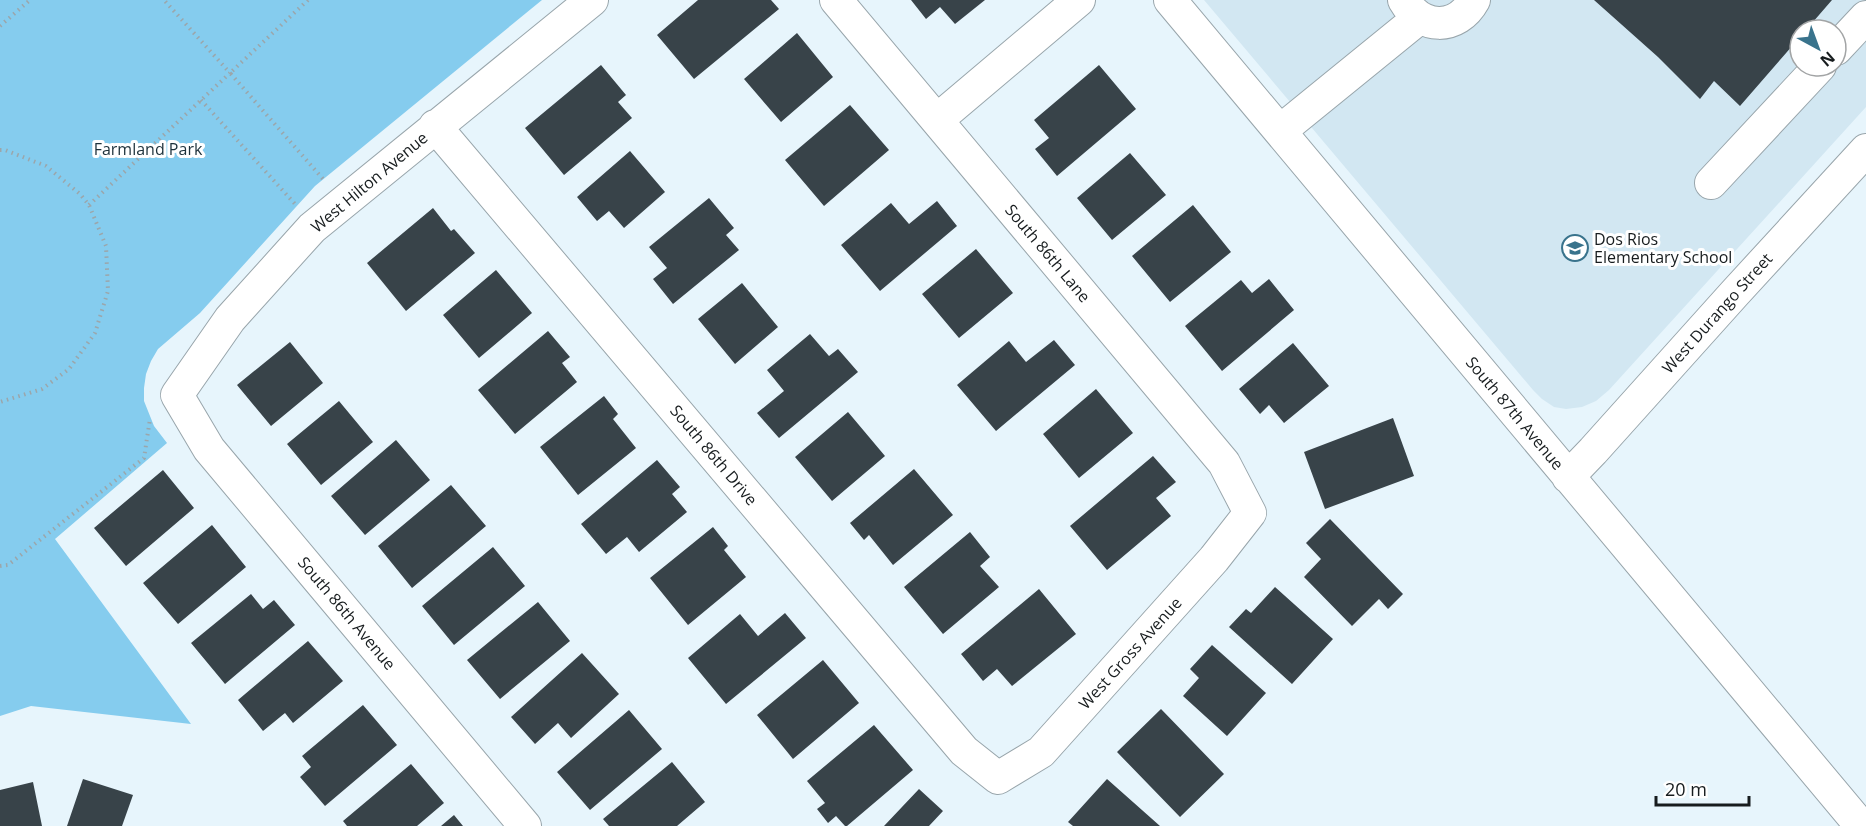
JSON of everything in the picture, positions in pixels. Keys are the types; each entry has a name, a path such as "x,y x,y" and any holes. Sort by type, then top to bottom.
{"street":[{"name":"West Hilton Avenue","path":"177,395 230,319 312,228 592,0"},
{"name":"South 86th Lane","path":"836,0 1224,463 1250,513"},
{"path":"937,120 1078,0"},
{"name":"South 87th Avenue","path":"1170,0 1861,826"},
{"path":"1280,131 1412,9 1432,23 1445,23 1457,19 1474,0"},
{"path":"1848,36 1866,16"},
{"path":"1711,183 1809,78"},
{"name":"South 86th Drive","path":"435,126 964,751 998,778"},
{"name":"West Durango Street","path":"1568,477 1866,150"},
{"name":"South 86th Avenue","path":"177,395 209,449 525,826"},
{"name":"West Gross Avenue","path":"998,778 1041,752 1214,558 1250,513"}],"path":[{"path":"0,26 30,0"},
{"path":"164,0 325,182"},
{"path":"89,205 309,0"},
{"path":"201,100 300,210"},
{"path":"0,150 46,166 80,194 89,205 106,246 108,291 96,333 69,369 42,389 0,402"},
{"path":"0,566 8,565 144,458 150,419"}],"shaded area":[{"name":"Dos Rios Elementary School","path":"1204,0 1866,0 1866,107 1609,390 1596,401 1582,407 1566,409 1554,407 1542,399"}],"green space":[{"name":"Farmland Park","path":"0,0 542,0 315,186 200,313 158,349 146,374 144,401 154,426 167,443 55,539 191,724 31,706 0,716"}],"building":[{"path":"698,0 771,0 779,9 694,79 657,35"},
{"path":"911,0 985,0 955,24 940,7 926,19"},
{"path":"1594,0 1832,0 1816,18 1788,18 1788,51 1740,106 1714,81 1700,99 1658,57"},
{"path":"797,33 833,77 781,122 744,79"},
{"path":"601,65 626,95 618,102 632,118 564,175 525,128"},
{"path":"1099,65 1136,109 1057,176 1035,149 1049,138 1034,120"},
{"path":"850,105 889,150 824,206 785,160"},
{"path":"630,151 665,192 624,228 609,211 597,221 577,197"},
{"path":"1130,153 1166,195 1112,240 1077,198"},
{"path":"709,198 734,228 726,235 739,250 673,304 653,279 667,268 649,247"},
{"path":"937,201 957,226 880,291 841,245 891,203 909,224"},
{"path":"1193,205 1231,252 1170,302 1132,256"},
{"path":"433,208 451,231 454,229 475,253 406,311 367,263"},
{"path":"976,249 1013,293 959,338 922,294"},
{"path":"496,270 532,313 479,358 443,315"},
{"path":"1269,279 1294,310 1222,371 1185,326 1241,280 1252,293"},
{"path":"742,283 778,327 735,364 698,319"},
{"path":"548,331 570,357 562,363 577,382 515,434 478,390"},
{"path":"810,334 829,356 838,349 858,372 779,438 757,413 784,391 767,370"},
{"path":"1054,340 1075,365 996,431 957,385 1009,341 1026,362"},
{"path":"290,342 323,383 271,426 237,385"},
{"path":"1293,343 1329,386 1284,423 1269,405 1260,414 1239,389"},
{"path":"1096,389 1133,433 1079,478 1043,434"},
{"path":"604,396 618,414 613,419 636,448 578,495 540,447"},
{"path":"339,401 373,442 321,485 287,444"},
{"path":"848,412 885,456 832,501 795,457"},
{"path":"1393,418 1414,476 1325,509 1304,452"},
{"path":"396,440 430,480 365,535 331,496"},
{"path":"1153,456 1176,482 1156,498 1171,516 1107,570 1070,526"},
{"path":"657,460 680,487 672,494 687,512 639,552 627,537 606,554 581,524"},
{"path":"914,469 953,515 893,565 869,535 864,540 850,523"},
{"path":"163,470 194,508 126,566 94,528"},
{"path":"451,485 486,526 412,588 378,546"},
{"path":"1330,519 1403,594 1388,609 1379,599 1352,626 1304,577 1321,559 1306,543"},
{"path":"212,525 246,567 178,624 143,583"},
{"path":"713,527 728,546 724,550 746,577 688,625 650,578"},
{"path":"970,532 990,557 980,566 999,587 943,634 904,587"},
{"path":"493,547 525,586 454,645 422,606"},
{"path":"1275,587 1333,639 1292,684 1229,627 1246,609 1251,613"},
{"path":"1039,589 1076,634 1012,686 997,669 983,681 961,654"},
{"path":"251,594 263,609 274,600 295,625 225,684 191,643"},
{"path":"538,602 570,641 500,699 467,660"},
{"path":"785,613 806,638 726,704 688,658 740,614 758,636"},
{"path":"308,641 343,681 293,723 285,713 263,731 238,700"},
{"path":"1212,645 1266,693 1227,736 1183,696 1199,678 1190,669"},
{"path":"582,653 619,694 571,738 558,723 535,744 511,717"},
{"path":"823,660 859,703 793,759 757,715"},
{"path":"363,705 397,745 325,806 300,777 311,767 302,756"},
{"path":"1161,709 1224,774 1180,817 1117,752"},
{"path":"629,710 662,749 590,810 557,772"},
{"path":"874,725 913,770 847,826 836,816 828,823 817,809 825,803 807,781"},
{"path":"672,762 705,802 677,826 609,826 603,819"},
{"path":"411,764 444,803 417,826 347,826 343,821"},
{"path":"83,779 133,795 122,826 67,826"},
{"path":"1107,779 1160,826 1073,826 1068,822"},
{"path":"33,782 42,826 0,826 0,790"},
{"path":"919,789 943,811 929,826 884,826"},
{"path":"454,815 463,826 441,826"}],"place":[{"name":"Dos Rios Elementary School","path":"1575,248"}]}
